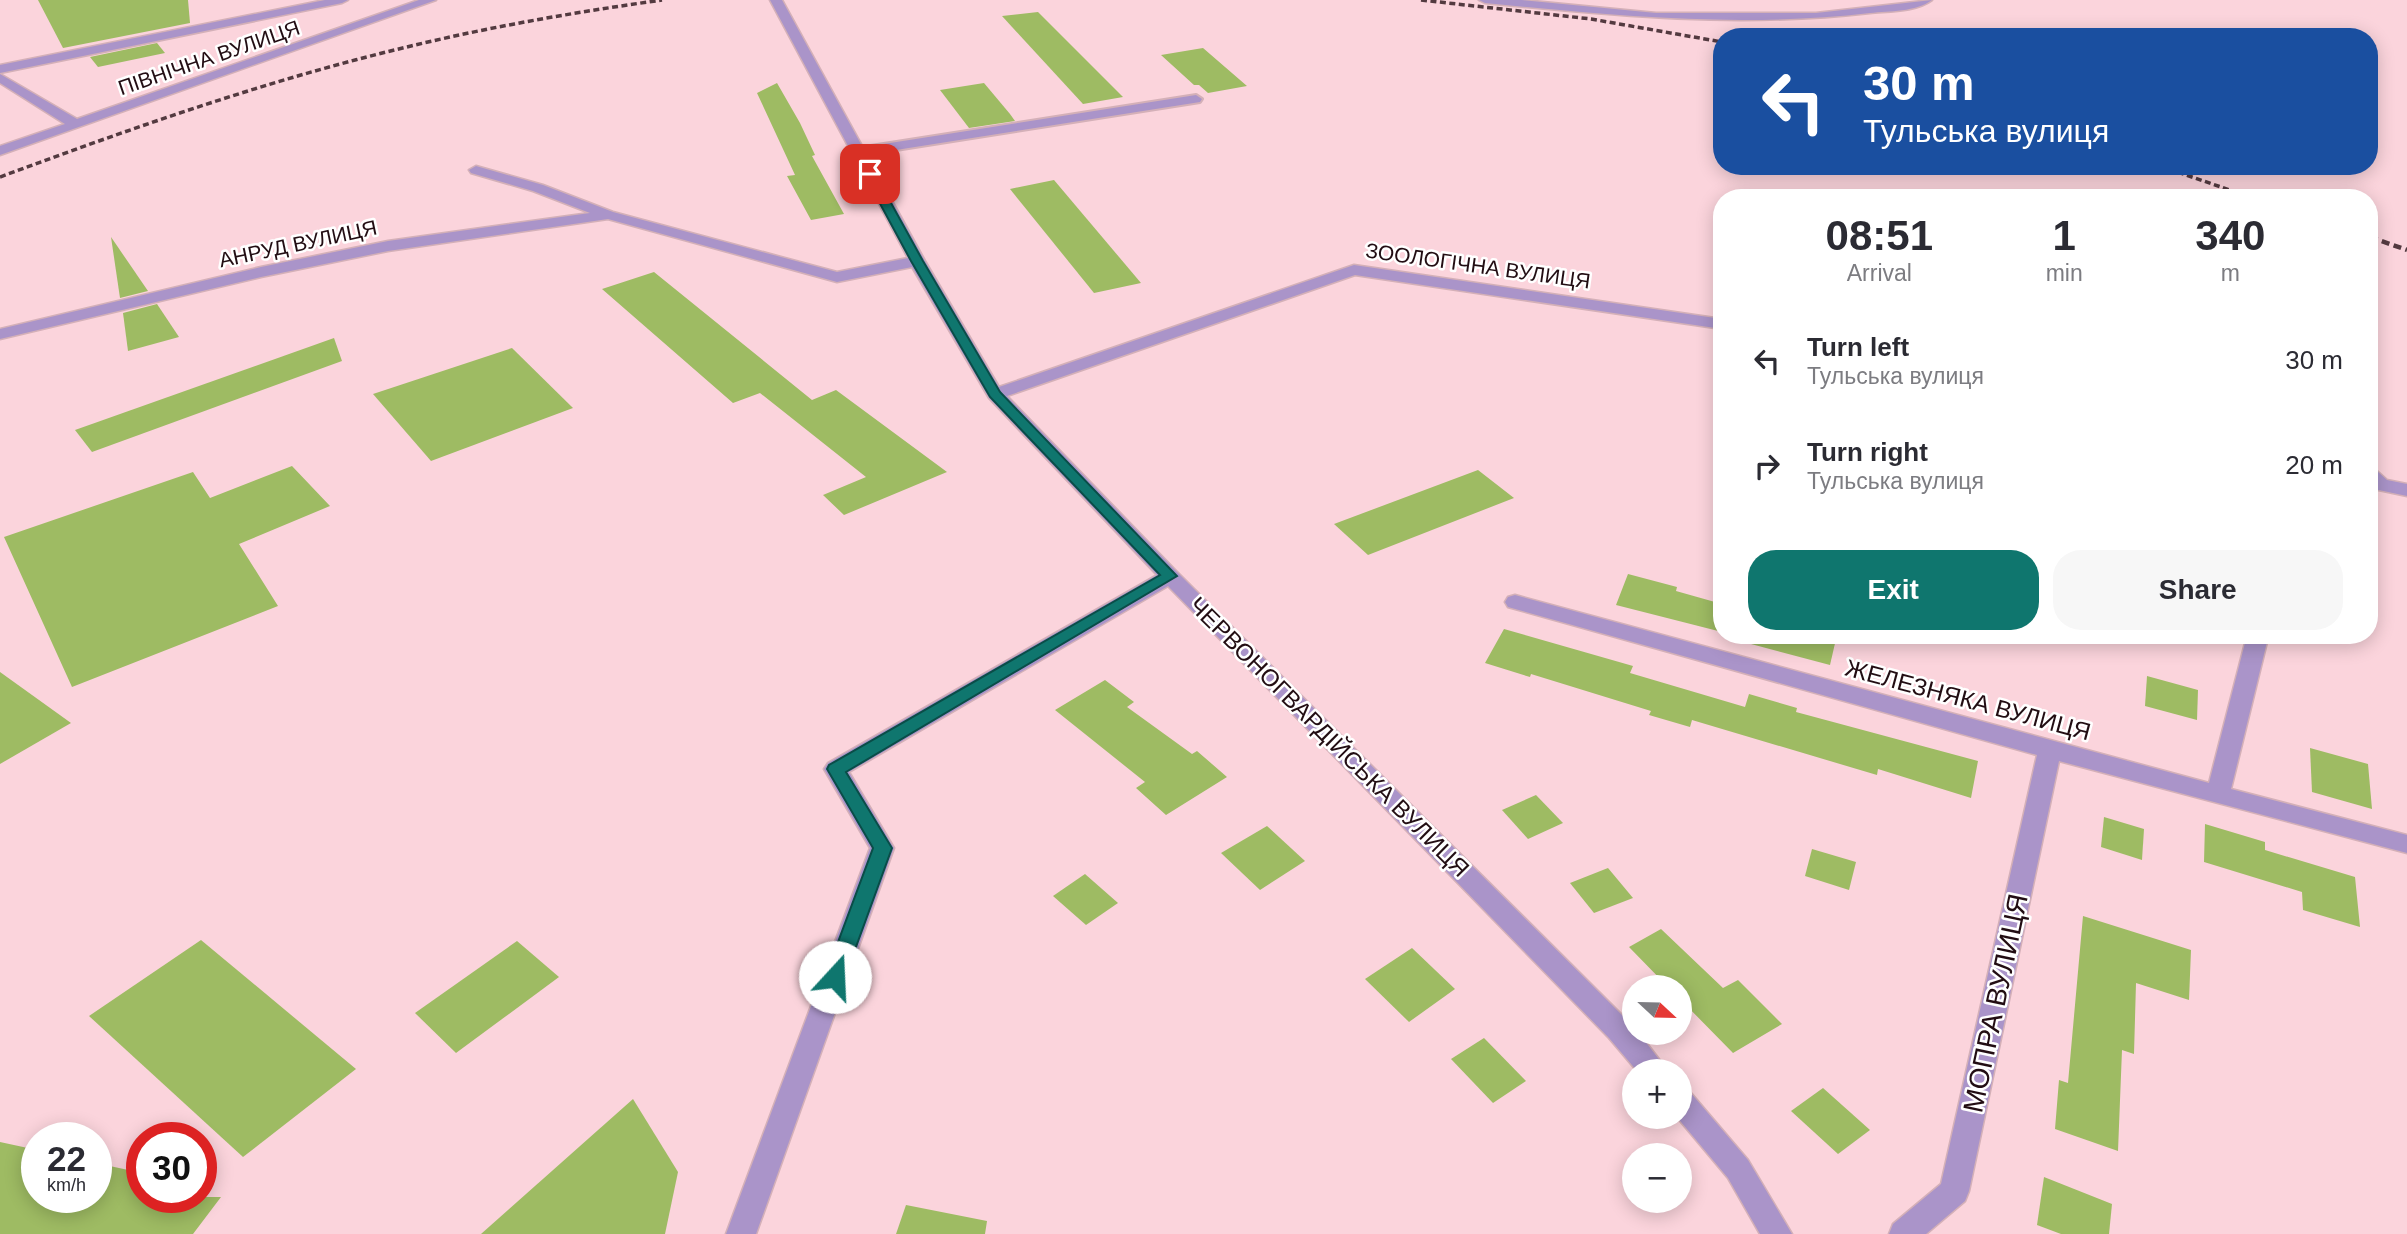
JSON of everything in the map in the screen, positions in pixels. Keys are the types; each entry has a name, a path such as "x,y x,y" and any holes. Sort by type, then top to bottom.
{"street":[{"path":"0,69 342,0"},
{"name":"ПІВНІЧНА ВУЛИЦЯ","path":"0,150 430,0"},
{"name":"ЧЕРВОНОГВАРДІЙСЬКА ВУЛИЦЯ","path":"776,0 917,261 995,394 1170,576 1619,1030 1644,1059"},
{"path":"1485,0 1656,16 1816,16 1906,6 1926,0"},
{"path":"0,78 77,125"},
{"path":"476,170 538,188 608,215 837,277 917,261"},
{"name":"АНРУД ВУЛИЦЯ","path":"0,334 261,272 375,249 608,215"},
{"name":"ЗООЛОГІЧНА ВУЛИЦЯ","path":"995,394 1353,270 1713,323"},
{"path":"2378,484 2407,490"},
{"path":"741,1234 882,848 836,769 1170,576"},
{"name":"ЖЕЛЕЗНЯКА ВУЛИЦЯ","path":"1516,602 2050,750 2407,844"},
{"path":"2218,795 2256,644"},
{"name":"МОПРА ВУЛИЦЯ","path":"1904,1234 1954,1191 2050,750"},
{"path":"1692,1115 1738,1169 1777,1234"}],"lane":[{"path":"858,152 1196,99"},
{"path":"2378,483 2407,484"}],"building":[{"path":"38,0 188,0 190,23 63,48"},
{"path":"1038,12 1123,97 1083,104 1002,16"},
{"path":"157,43 165,53 98,67 90,57"},
{"path":"1203,48 1247,86 1208,93 1199,85 1194,85 1161,55"},
{"path":"777,83 800,123 815,155 812,156 844,214 811,220 787,176 795,175 757,93"},
{"path":"984,83 1015,121 969,128 940,90"},
{"path":"1054,180 1141,283 1094,293 1010,189"},
{"path":"111,237 148,291 120,298"},
{"path":"654,272 812,400 836,390 947,472 844,515 823,495 866,477 760,393 733,403 602,289"},
{"path":"157,304 179,337 128,351 123,313"},
{"path":"334,338 342,361 92,452 75,430"},
{"path":"512,348 573,408 431,461 373,394"},
{"path":"292,466 330,506 239,544 278,606 72,687 4,537 193,472 210,498"},
{"path":"1478,470 1514,498 1368,555 1334,524"},
{"path":"1628,574 1677,587 1676,591 1713,601 1713,630 1616,605"},
{"path":"1504,629 1633,666 1630,673 1745,707 1749,694 1797,708 1796,712 1978,761 1971,798 1878,769 1877,775 1692,720 1690,727 1649,715 1651,711 1531,674 1530,677 1485,663"},
{"path":"1751,644 1835,644 1830,665"},
{"path":"0,672 71,723 0,764"},
{"path":"2147,676 2198,690 2197,720 2145,706"},
{"path":"1105,680 1134,702 1127,707 1192,754 1197,751 1227,777 1166,815 1136,788 1145,782 1055,710"},
{"path":"2310,748 2368,764 2372,809 2312,792"},
{"path":"1536,795 1563,823 1528,839 1502,810"},
{"path":"2104,817 2144,829 2142,860 2101,847"},
{"path":"2205,824 2265,842 2265,850 2355,877 2360,927 2303,910 2302,892 2204,862"},
{"path":"1267,826 1305,861 1260,890 1221,853"},
{"path":"1812,849 1856,862 1849,890 1805,876"},
{"path":"1608,868 1633,898 1594,913 1570,883"},
{"path":"1085,874 1118,903 1086,925 1053,896"},
{"path":"2083,916 2191,950 2189,1000 2136,983 2134,1054 2122,1050 2118,1151 2055,1129 2059,1080 2068,1083"},
{"path":"1661,929 1723,988 1738,980 1782,1024 1733,1053 1692,1011 1692,975 1656,975 1629,947"},
{"path":"201,940 356,1069 243,1157 217,1133 217,1122 205,1122 89,1016"},
{"path":"517,941 559,977 456,1053 415,1013"},
{"path":"1412,948 1455,989 1409,1022 1365,979"},
{"path":"1484,1038 1526,1081 1493,1103 1451,1059"},
{"path":"1823,1088 1870,1130 1838,1154 1791,1111"},
{"path":"633,1099 678,1172 665,1234 481,1234"},
{"path":"0,1142 21,1147 21,1213 112,1213 112,1166 126,1170 126,1213 209,1213 193,1234 0,1234"},
{"path":"2044,1177 2112,1204 2109,1234 2061,1234 2037,1225"},
{"path":"906,1205 987,1221 985,1234 896,1234"}],"railway":[{"path":"0,177 204,105 359,59 504,26 662,0"},
{"path":"1421,0 1591,19 1713,40"},
{"path":"2186,175 2227,189"},
{"path":"2378,240 2407,250"}],"route":[{"path":"835,977 882,848 836,769 1170,576 995,394 917,261 870,174"}]}
